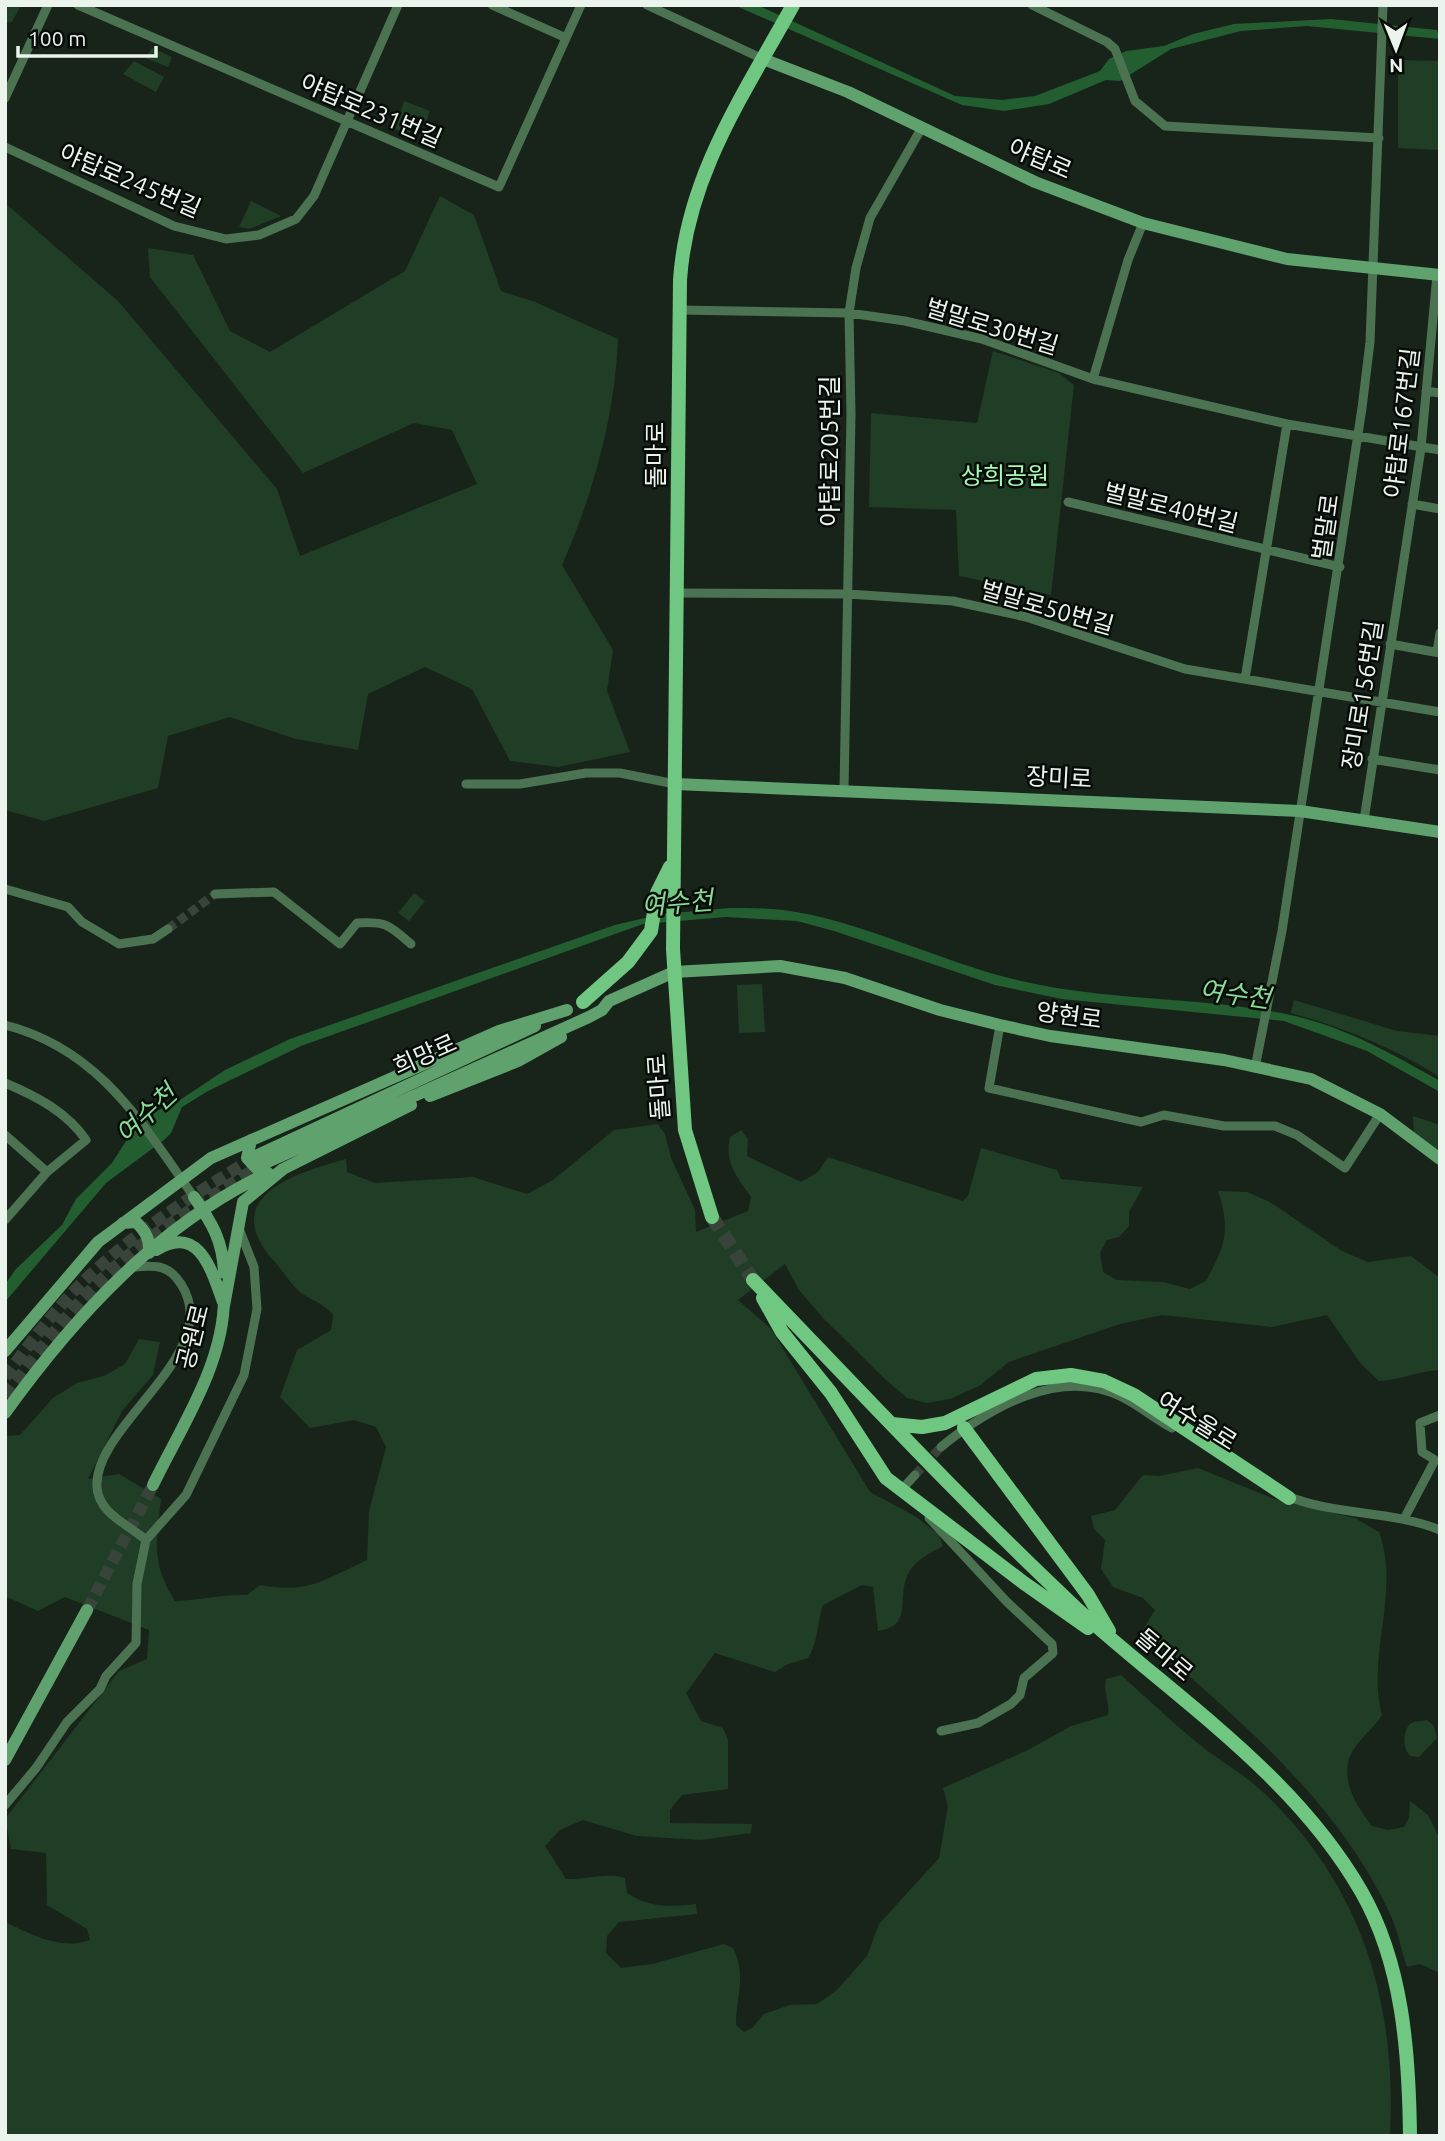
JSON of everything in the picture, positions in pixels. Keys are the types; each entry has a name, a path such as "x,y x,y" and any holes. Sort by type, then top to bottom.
{"main road":[{"name":"돌마로","path":"712,1217 685,1130 671,898 678,593 681,258 697,189 713,148 793,6"},
{"name":"야탑로","path":"763,59 848,92 1035,182 1143,223 1287,259 1438,275"},
{"name":"장미로","path":"675,785 844,789 1300,811 1440,832"},
{"path":"583,1002 628,962 651,931 657,893 672,863"},
{"name":"양현로","path":"674,972 780,966 845,978 940,1010 1000,1025 1311,1079 1380,1114 1440,1159"},
{"name":"희망로","path":"263,1164 583,1002 597,998 609,1000 674,972"},
{"name":"희망로","path":"263,1164 589,1017 603,1010 609,1000"},
{"path":"5,1351 98,1242 211,1158 499,1031 567,1010"},
{"path":"224,1306 243,1202 283,1168 433,1094 517,1061 589,1017"},
{"path":"251,1140 247,1158 257,1169 263,1164"},
{"path":"135,1267 177,1226 263,1164 319,1150"},
{"name":"공원로","path":"153,1485 204,1382 219,1337 224,1306 222,1245 214,1224 194,1197"},
{"path":"123,1223 136,1222 143,1228 148,1237 149,1254"},
{"path":"5,1413 104,1292 159,1248 177,1242 188,1243 203,1255 224,1306"},
{"name":"돌마로","path":"903,1488 886,1478 831,1392 782,1332 753,1280 1009,1545 1116,1645 1291,1795 1321,1831 1361,1892 1378,1926 1396,1985 1409,2086 1410,2136"},
{"path":"892,1424 922,1427 945,1423 1037,1378 1070,1375 1104,1381 1134,1395 1289,1497"},
{"path":"964,1428 1088,1595 1116,1645"},
{"path":"903,1488 1024,1583 1116,1645"},
{"path":"5,1760 86,1610"}],"street":[{"path":"5,97 48,5"},
{"name":"야탑로231번길","path":"78,5 499,187 581,5"},
{"name":"야탑로245번길","path":"5,147 174,226 226,239 259,235 296,219 314,196 398,5"},
{"path":"492,5 565,37"},
{"name":"야탑로","path":"647,5 763,59"},
{"path":"1032,5 1107,42 1115,49 1135,101 1165,126 1174,129 1379,138"},
{"name":"벌말로","path":"1255,1068 1282,932 1359,438 1370,342 1383,8"},
{"name":"야탑로205번길","path":"844,789 849,313 856,268 870,218 921,129"},
{"path":"1093,379 1128,260 1143,223"},
{"name":"야탑로167번길","path":"1402,576 1435,335 1438,275"},
{"name":"벌말로30번길","path":"679,310 849,313 926,325 982,339 1093,379 1287,424 1440,450"},
{"path":"1426,391 1440,393"},
{"path":"1264,551 1287,424"},
{"name":"벌말로40번길","path":"1068,502 1264,551 1340,567"},
{"path":"1412,504 1440,509"},
{"name":"벌말로40번길","path":"1245,679 1264,551"},
{"name":"장미로156번길","path":"1364,820 1402,576"},
{"name":"벌말로50번길","path":"678,593 848,594 953,601 1026,617 1185,668 1440,712"},
{"path":"1390,644 1438,652 1440,633"},
{"path":"1372,759 1440,770"},
{"path":"467,784 520,784 586,773 620,773 675,785"},
{"path":"5,889 31,894 68,907 82,922 119,944 153,939 168,929"},
{"path":"215,894 274,892 340,944 357,923 372,922 387,923 411,944"},
{"path":"5,1025 41,1036 79,1058 114,1088 194,1197"},
{"path":"1000,1025 989,1088 1141,1122 1164,1115 1224,1126 1275,1126 1297,1135 1345,1168 1380,1114"},
{"path":"5,1083 35,1096 72,1122 86,1140 47,1172 5,1220"},
{"path":"5,1135 47,1172"},
{"path":"5,1805 36,1768 67,1722 100,1689 106,1676 136,1643 137,1584 146,1540 186,1495 244,1375 257,1309 254,1267 237,1226"},
{"path":"135,1267 157,1265 176,1276 188,1297 190,1314 167,1374 108,1447 97,1477 97,1489 108,1512 146,1540"},
{"name":"여수울로","path":"941,1447 991,1411 1043,1391 1075,1387 1101,1391 1120,1396 1289,1497 1348,1511 1405,1517 1440,1530"},
{"path":"1405,1517 1437,1461 1422,1452 1420,1423 1440,1415"},
{"path":"915,1475 903,1488 1007,1602 1052,1644 1053,1653 1024,1678 1020,1695 1011,1704 978,1723 941,1731"}],"green space":[{"path":"5,5 21,5 12,22 5,23"},
{"path":"152,48 172,57 168,67 145,58"},
{"path":"1398,60 1440,61 1440,150 1398,148"},
{"path":"134,61 164,77 156,92 123,74"},
{"path":"404,101 430,111 426,122 416,119 409,135 395,129"},
{"path":"440,196 474,215 501,291 535,302 618,339 612,397 600,455 593,483 562,565 613,650 607,691 630,752 558,767 510,761 472,689 425,667 368,694 358,750 296,739 230,717 168,736 158,788 44,821 5,810 5,203 118,301 277,489 300,556 477,484 452,430 414,423 303,473 150,277 148,248 193,255 230,331 270,352 405,271"},
{"path":"251,201 281,216 249,229 239,227"},
{"name":"상희공원","path":"993,351 1059,373 1074,385 1051,595 959,576 956,510 869,507 871,413 977,423"},
{"path":"414,893 425,901 409,921 398,913"},
{"path":"762,984 765,1032 739,1033 737,985"},
{"path":"1294,1000 1397,1031 1440,1036 1440,1077 1368,1039 1291,1013"},
{"path":"1413,1116 1440,1125 1440,1152 1414,1134"},
{"path":"658,1124 665,1134 671,1158 695,1210 696,1232 748,1211 751,1197 733,1169 729,1154 730,1137 741,1130 748,1139 747,1156 801,1182 818,1172 828,1157 963,1201 968,1196 981,1148 1057,1170 1061,1179 1143,1187 1129,1212 1129,1226 1119,1237 1107,1240 1100,1253 1103,1272 1117,1280 1163,1282 1190,1289 1206,1281 1218,1258 1224,1238 1224,1217 1218,1191 1247,1192 1270,1202 1342,1251 1368,1262 1411,1256 1440,1278 1440,1370 1379,1381 1361,1364 1327,1315 1272,1327 1162,1315 1120,1324 1009,1362 979,1386 950,1399 927,1403 907,1398 885,1379 823,1318 799,1290 785,1264 738,1300 771,1329 870,1492 915,1516 939,1535 943,1546 923,1557 911,1569 905,1583 900,1617 889,1628 878,1631 873,1587 862,1585 823,1605 814,1646 808,1658 786,1665 775,1672 715,1653 686,1693 701,1721 723,1728 728,1740 728,1789 682,1795 670,1810 670,1823 752,1824 751,1833 701,1840 637,1836 583,1820 560,1830 545,1846 566,1879 618,1876 625,1878 627,1893 635,1898 668,1906 696,1904 697,1914 619,1922 607,1936 606,1953 621,1968 652,1964 724,1944 733,1948 740,1977 736,2025 744,2032 752,2028 764,2014 790,2005 817,2004 837,1990 867,1956 879,1924 939,1858 948,1806 943,1788 1028,1750 1071,1726 1108,1715 1106,1679 1121,1675 1194,1740 1265,1794 1299,1830 1326,1868 1349,1908 1367,1950 1379,1994 1391,2087 1390,2136 5,2136 5,1922 46,1940 68,1944 90,1940 87,1929 47,1905 46,1853 11,1849 5,1819 119,1671 147,1659 149,1630 65,1597 38,1611 5,1596 5,1436 20,1435 53,1398 77,1383 104,1376 125,1364 139,1339 160,1342 153,1375 122,1411 88,1479 119,1474 161,1499 157,1552 162,1575 175,1601 247,1595 260,1585 291,1588 304,1586 339,1574 367,1560 369,1511 386,1447 376,1427 354,1420 310,1428 280,1397 297,1350 331,1330 333,1314 294,1286 258,1238 254,1220 258,1204 286,1180 346,1159 347,1172 375,1183 473,1177 527,1194 553,1180 614,1130"},
{"path":"1198,1468 1277,1500 1355,1518 1379,1532 1385,1555 1386,1578 1378,1669 1382,1715 1351,1754 1348,1783 1372,1826 1388,1830 1404,1827 1409,1818 1410,1801 1428,1815 1440,1839 1440,1973 1420,1964 1407,1967 1391,1916 1369,1873 1342,1834 1313,1797 1247,1728 1141,1633 1155,1610 1143,1598 1113,1587 1101,1569 1105,1540 1094,1529 1091,1516 1115,1510 1143,1475 1159,1476"},
{"path":"1427,1720 1434,1726 1437,1738 1419,1757 1410,1756 1404,1740 1407,1727 1414,1722"}],"shaded area":[{"path":"734,5 757,5 955,96 1002,100 1035,96 1100,71 1109,59 1126,51 1164,46 1193,34 1234,24 1331,19 1437,30 1440,39 1307,26 1241,31 1171,49 1120,81 1106,80 1049,104 1004,111 962,105"},
{"path":"730,908 776,909 812,915 872,932 961,964 1055,988 1227,1005 1295,1016 1352,1035 1388,1052 1440,1081 1440,1092 1367,1051 1284,1021 1062,999 995,985 797,921 726,917 643,924 301,1046 208,1091 182,1107 171,1133 164,1140 106,1183 5,1302 5,1285 15,1270 62,1225 76,1199 112,1163 135,1127 152,1113 177,1102 225,1070 290,1039 615,925 662,914"}],"tunnel":[{"path":"168,929 215,894"},
{"path":"5,1377 60,1306 100,1266 165,1215 258,1155"},
{"path":"5,1396 44,1344 105,1275 170,1224 263,1164"},
{"path":"712,1217 753,1280"},
{"path":"915,1475 941,1447"},
{"path":"87,1610 153,1485"}],"water label":[{"name":"여수천","path":"677,903"},
{"name":"여수천","path":"1235,994"},
{"name":"여수천","path":"146,1114"}]}
